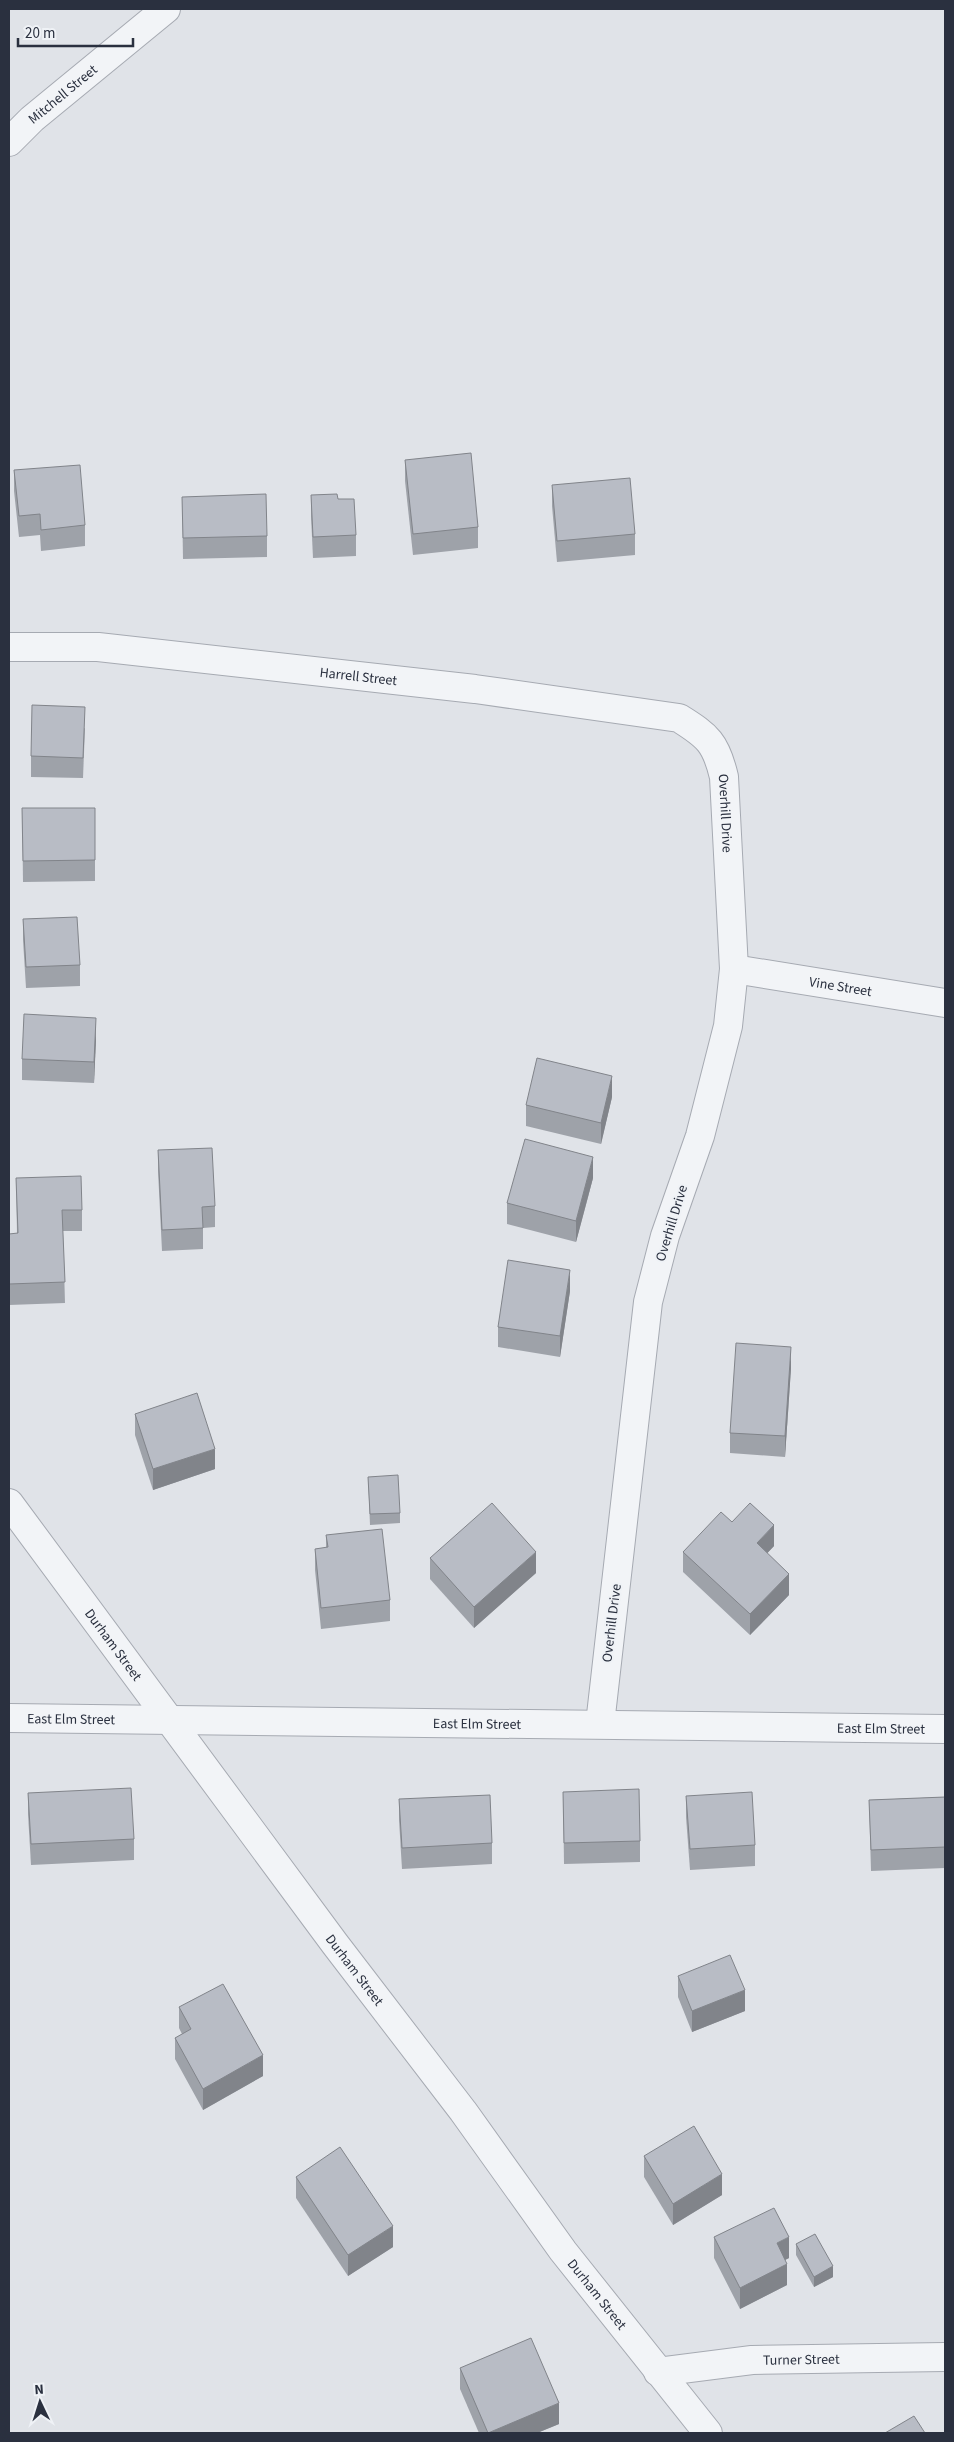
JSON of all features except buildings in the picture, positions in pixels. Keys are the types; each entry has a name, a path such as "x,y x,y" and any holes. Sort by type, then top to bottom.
{"street":[{"name":"Mitchell Street","path":"9,142 32,119 166,9"},
{"name":"Harrell Street","path":"9,647 98,647 475,689 679,718 703,732"},
{"name":"Overhill Drive","path":"600,1724 648,1302 665,1236 700,1136 715,1084 728,1026 734,969 724,777 718,754 703,732"},
{"name":"Vine Street","path":"734,969 945,1003"},
{"name":"Durham Street","path":"9,1503 171,1720 334,1944 462,2111 563,2251 708,2433"},
{"name":"East Elm Street","path":"9,1718 945,1729"},
{"name":"Turner Street","path":"658,2372 752,2360 945,2357"}]}
